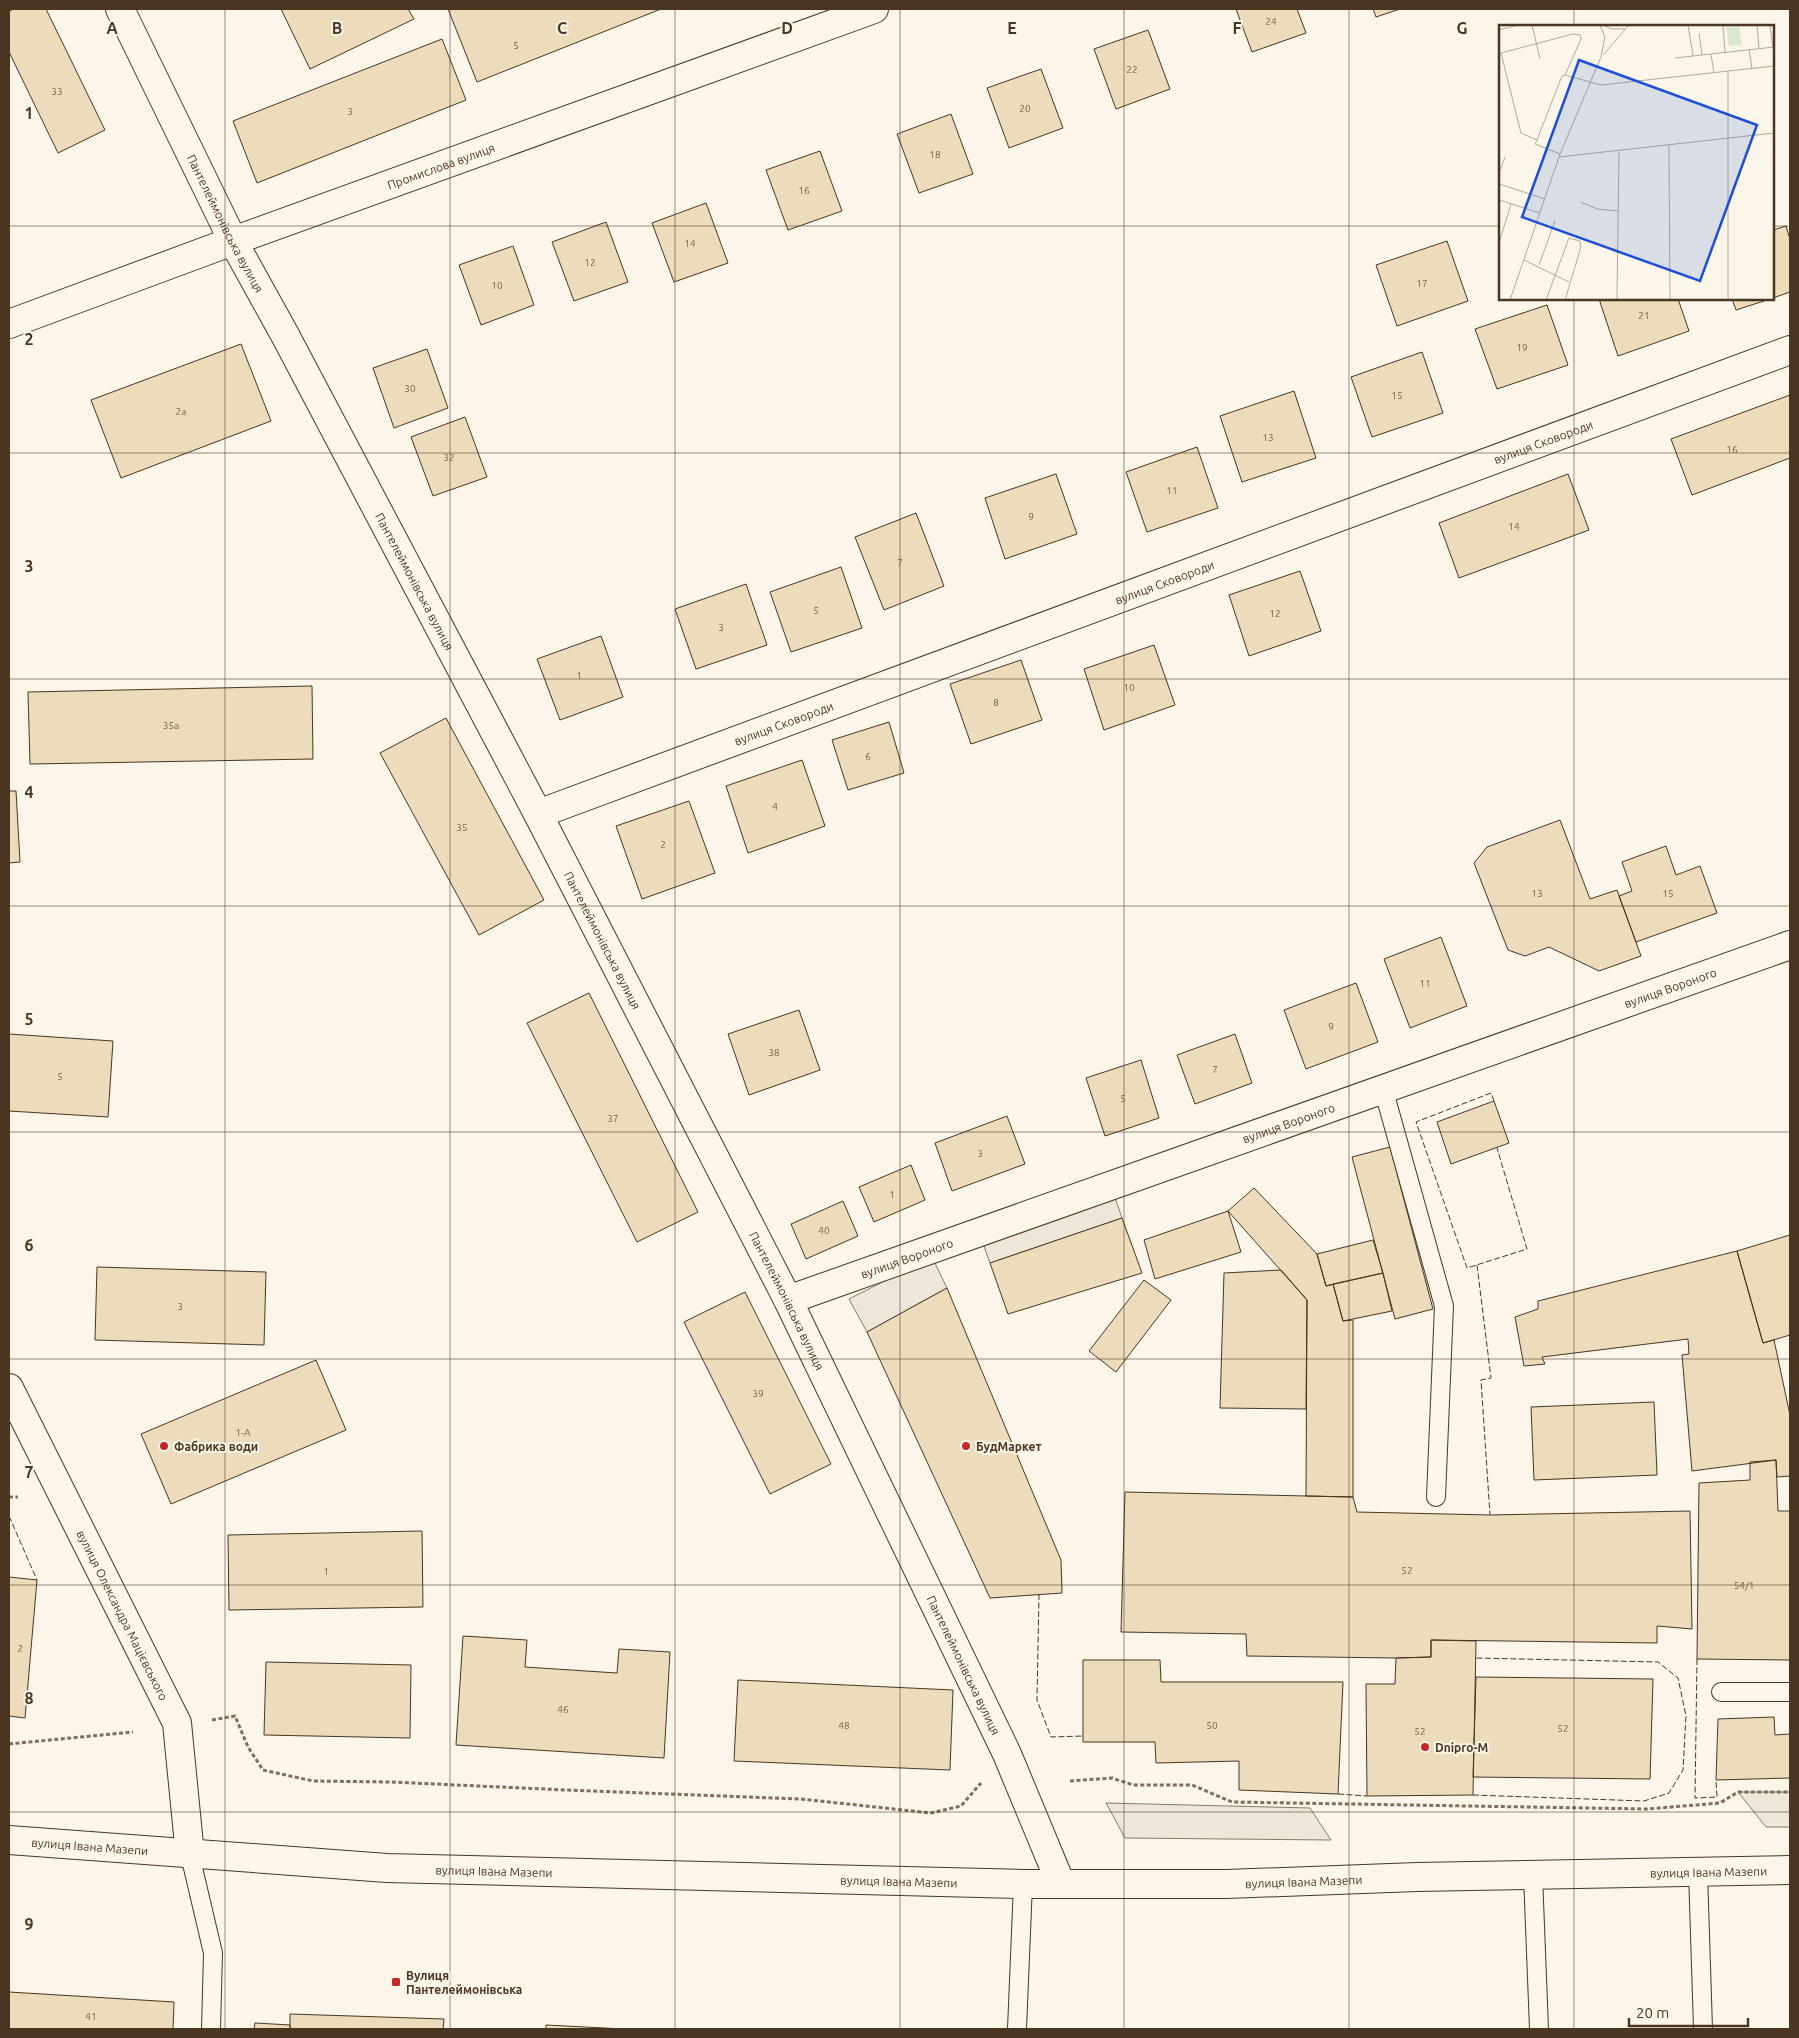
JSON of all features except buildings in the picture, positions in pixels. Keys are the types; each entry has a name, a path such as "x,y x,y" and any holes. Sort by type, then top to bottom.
{"street":[{"name":"Пантелеймонівська вулиця","path":"120,9 234,241 538,814 788,1300 1007,1754 1061,1884"},
{"name":"Промислова вулиця","path":"9,324 874,9"},
{"name":"вулиця Сковороди","path":"538,814 1790,350"},
{"name":"вулиця Вороного","path":"788,1300 1790,945"},
{"name":"вулиця Олександра Мацієвського","path":"9,1388 177,1723 190,1855"},
{"name":"вулиця Івана Мазепи","path":"9,1840 190,1855 387,1868 1022,1884 1226,1884 1790,1870"}],"lane":[{"path":"1383,1088 1444,1306 1436,1497"},
{"path":"1721,1692 1790,1692"},
{"path":"190,1855 213,1953 211,2029"},
{"path":"1698,1872 1703,2029"},
{"path":"1533,1875 1539,2029"},
{"path":"1017,2029 1022,1884"}],"path":[{"path":"9,1497 18,1497"},
{"path":"209,1721 235,1716 248,1747 263,1770 313,1781 391,1782 800,1799 931,1813 961,1806 982,1782"},
{"path":"9,1744 133,1732"},
{"path":"1070,1781 1112,1778 1133,1785 1192,1785 1232,1802 1647,1809 1720,1803 1738,1792 1790,1792"}],"shaded area":[{"path":"1113,1192 1122,1218 990,1263 981,1238"},
{"path":"932,1257 947,1288 867,1332 849,1299"},
{"path":"1738,1792 1790,1792 1790,1827 1766,1827"},
{"path":"1106,1803 1310,1808 1331,1840 1125,1838"}],"fence":[{"path":"1494,1101 1491,1093 1416,1122 1467,1268 1527,1249 1497,1148"},
{"path":"1477,1265 1491,1378 1481,1380 1490,1515"},
{"path":"9,1516 37,1580"},
{"path":"1039,1594 1037,1700 1051,1737 1083,1736"},
{"path":"1473,1795 1644,1801 1669,1793 1683,1770 1686,1716 1678,1678 1658,1662 1476,1658"},
{"path":"1697,1659 1695,1798 1717,1797 1716,1780"},
{"path":"1338,1794 1367,1796"}],"place":[{"name":"Фабрика води","path":"164,1446"},
{"name":"БудМаркет","path":"966,1446"},
{"name":"Dnipro-M","path":"1425,1747"},
{"name":"Вулиця Пантелеймонівська","path":"396,1982"}]}
